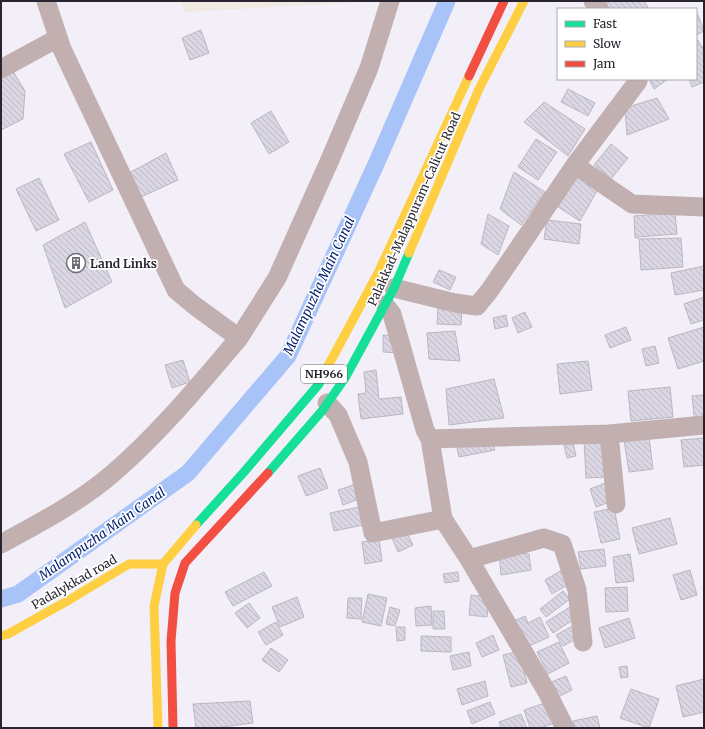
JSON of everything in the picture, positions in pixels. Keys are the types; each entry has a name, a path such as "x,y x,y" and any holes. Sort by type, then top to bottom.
{"main road":[{"name":"Palakkad-Malappuram-Calicut Road","path":"158,728 154,606 163,564 319,384 378,273 504,1"},
{"name":"Palakkad-Malappuram-Calicut Road","path":"174,728 171,641 174,593 185,563 271,470 322,411 345,378 394,288 476,96 524,1"},
{"name":"Padalykkad road","path":"1,636 8,634 69,600 129,564 163,564"}],"street":[{"path":"46,1 65,56 176,290 195,306 240,338"},
{"path":"1,544 63,510 111,475 174,414 240,338 277,278 329,162 369,68 390,1"},
{"path":"1,69 58,38"},
{"path":"394,288 455,303 477,306 490,290 575,165 638,80"},
{"path":"575,165 632,204 704,207"},
{"path":"385,305 392,314 425,430 430,439 443,519 469,559 546,692 565,728"},
{"path":"327,403 338,415 358,462 373,533 443,519"},
{"path":"430,439 609,434 704,425"},
{"path":"609,434 616,504"},
{"path":"469,559 544,538 562,544 577,590 584,642"},
{"path":"163,564 182,570"}],"shaded area":[{"path":"182,1 363,1 184,12"}],"building":[{"path":"606,1 644,1 648,8 609,8"},
{"path":"697,15 698,15 704,31 697,34"},
{"path":"201,30 209,53 190,60 182,38"},
{"path":"697,40 704,50 704,82 692,87 689,80 697,80"},
{"path":"11,68 25,91 23,119 1,130 1,74"},
{"path":"650,80 667,80 654,89"},
{"path":"568,89 595,103 588,116 561,102"},
{"path":"657,98 669,119 627,135 625,108"},
{"path":"544,102 585,129 568,156 524,122"},
{"path":"271,111 289,142 269,154 251,123"},
{"path":"536,139 557,152 538,180 518,167"},
{"path":"91,142 113,190 89,202 64,154"},
{"path":"611,144 628,158 611,179 594,165"},
{"path":"166,153 178,180 139,198 129,173"},
{"path":"514,172 545,192 521,225 500,209"},
{"path":"577,176 598,189 580,221 558,207"},
{"path":"39,178 59,220 36,231 16,189"},
{"path":"675,213 677,234 635,238 634,216"},
{"path":"488,214 509,226 498,255 481,244"},
{"path":"547,220 581,224 579,244 544,239"},
{"name":"Land Links","path":"85,222 112,282 65,308 43,245"},
{"path":"681,238 683,267 641,270 639,239"},
{"path":"704,266 704,290 675,295 671,273"},
{"path":"439,270 456,277 450,290 433,282"},
{"path":"704,297 704,320 691,324 684,304"},
{"path":"438,308 462,309 461,325 437,324"},
{"path":"525,312 532,327 518,333 512,318"},
{"path":"506,315 508,326 495,329 493,318"},
{"path":"626,327 631,340 610,348 605,335"},
{"path":"704,327 704,361 678,369 668,338"},
{"path":"455,331 460,361 429,359 427,333"},
{"path":"383,335 401,336 401,353 383,352"},
{"path":"655,346 659,363 646,366 642,349"},
{"path":"183,360 190,382 172,388 165,365"},
{"path":"588,361 592,390 560,394 557,364"},
{"path":"376,370 379,399 401,397 403,414 361,419 358,394 366,393 364,372"},
{"path":"494,379 504,418 449,425 446,389"},
{"path":"670,387 673,417 631,421 628,391"},
{"path":"704,395 704,423 695,424 692,396"},
{"path":"488,434 495,450 459,457 455,439"},
{"path":"649,437 653,469 629,472 624,440"},
{"path":"704,438 704,465 684,467 681,440"},
{"path":"606,439 609,477 586,478 584,440"},
{"path":"573,443 576,456 567,458 564,445"},
{"path":"320,468 328,488 306,496 298,476"},
{"path":"608,482 615,500 596,507 590,489"},
{"path":"359,483 364,497 343,505 338,490"},
{"path":"359,507 363,525 334,531 330,513"},
{"path":"614,508 620,539 601,543 594,512"},
{"path":"670,518 677,544 639,554 632,528"},
{"path":"406,531 413,545 398,552 392,538"},
{"path":"379,539 382,561 365,564 362,542"},
{"path":"604,549 606,566 581,569 578,552"},
{"path":"499,551 529,554 531,570 501,575"},
{"path":"630,554 634,581 616,583 613,557"},
{"path":"569,566 573,582 552,594 545,580"},
{"path":"690,570 697,595 681,600 673,575"},
{"path":"264,572 272,586 233,606 225,592"},
{"path":"458,572 459,581 445,583 443,574"},
{"path":"627,587 628,611 606,612 605,588"},
{"path":"563,591 570,599 546,617 540,609"},
{"path":"368,594 387,598 381,626 362,622"},
{"path":"471,595 489,597 487,617 469,615"},
{"path":"297,597 304,617 280,627 272,607"},
{"path":"348,598 362,598 361,619 347,618"},
{"path":"249,603 260,618 247,628 235,613"},
{"path":"573,605 579,616 553,633 546,622"},
{"path":"431,606 432,625 416,626 415,608"},
{"path":"390,607 400,610 395,626 386,624"},
{"path":"433,611 444,611 445,629 433,629"},
{"path":"525,616 528,623 540,617 549,637 527,647 514,621"},
{"path":"629,618 635,638 605,648 599,628"},
{"path":"276,622 283,635 266,645 258,632"},
{"path":"578,623 584,635 563,646 556,635"},
{"path":"396,627 405,627 405,640 397,641"},
{"path":"493,635 499,650 482,657 476,643"},
{"path":"421,636 451,637 451,652 421,651"},
{"path":"559,642 569,663 548,674 537,652"},
{"path":"271,648 288,660 279,672 262,660"},
{"path":"519,651 527,683 511,687 503,655"},
{"path":"469,652 471,666 453,670 450,656"},
{"path":"627,666 628,677 621,678 619,667"},
{"path":"566,676 572,690 556,698 549,683"},
{"path":"704,679 704,712 683,717 676,686"},
{"path":"485,681 488,696 462,705 457,689"},
{"path":"631,689 659,699 649,728 620,718"},
{"path":"250,701 253,723 214,728 196,728 193,704"},
{"path":"490,702 495,714 472,724 467,711"},
{"path":"548,702 555,723 540,728 530,728 524,710"},
{"path":"521,714 527,728 501,728 499,722"},
{"path":"597,716 600,728 575,728 573,721"}],"waterway":[{"name":"Malampuzha Main Canal","path":"1,599 18,594 188,473 288,356 377,162 447,1"}],"traffic: fast":[{"path":"268,473 322,411 345,378 394,288 409,253"},
{"path":"196,525 244,472 319,384 328,366"}],"traffic: slow":[{"path":"409,253 479,89 524,1"},
{"path":"328,366 378,273 469,76"},
{"path":"158,728 154,606 163,564 196,525"},
{"path":"1,636 8,634 69,600 129,564 163,564"}],"traffic: jam":[{"path":"469,76 504,1"},
{"path":"173,728 171,641 175,593 185,563 268,473"}],"place":[{"name":"Land Links","path":"76,263"}]}
